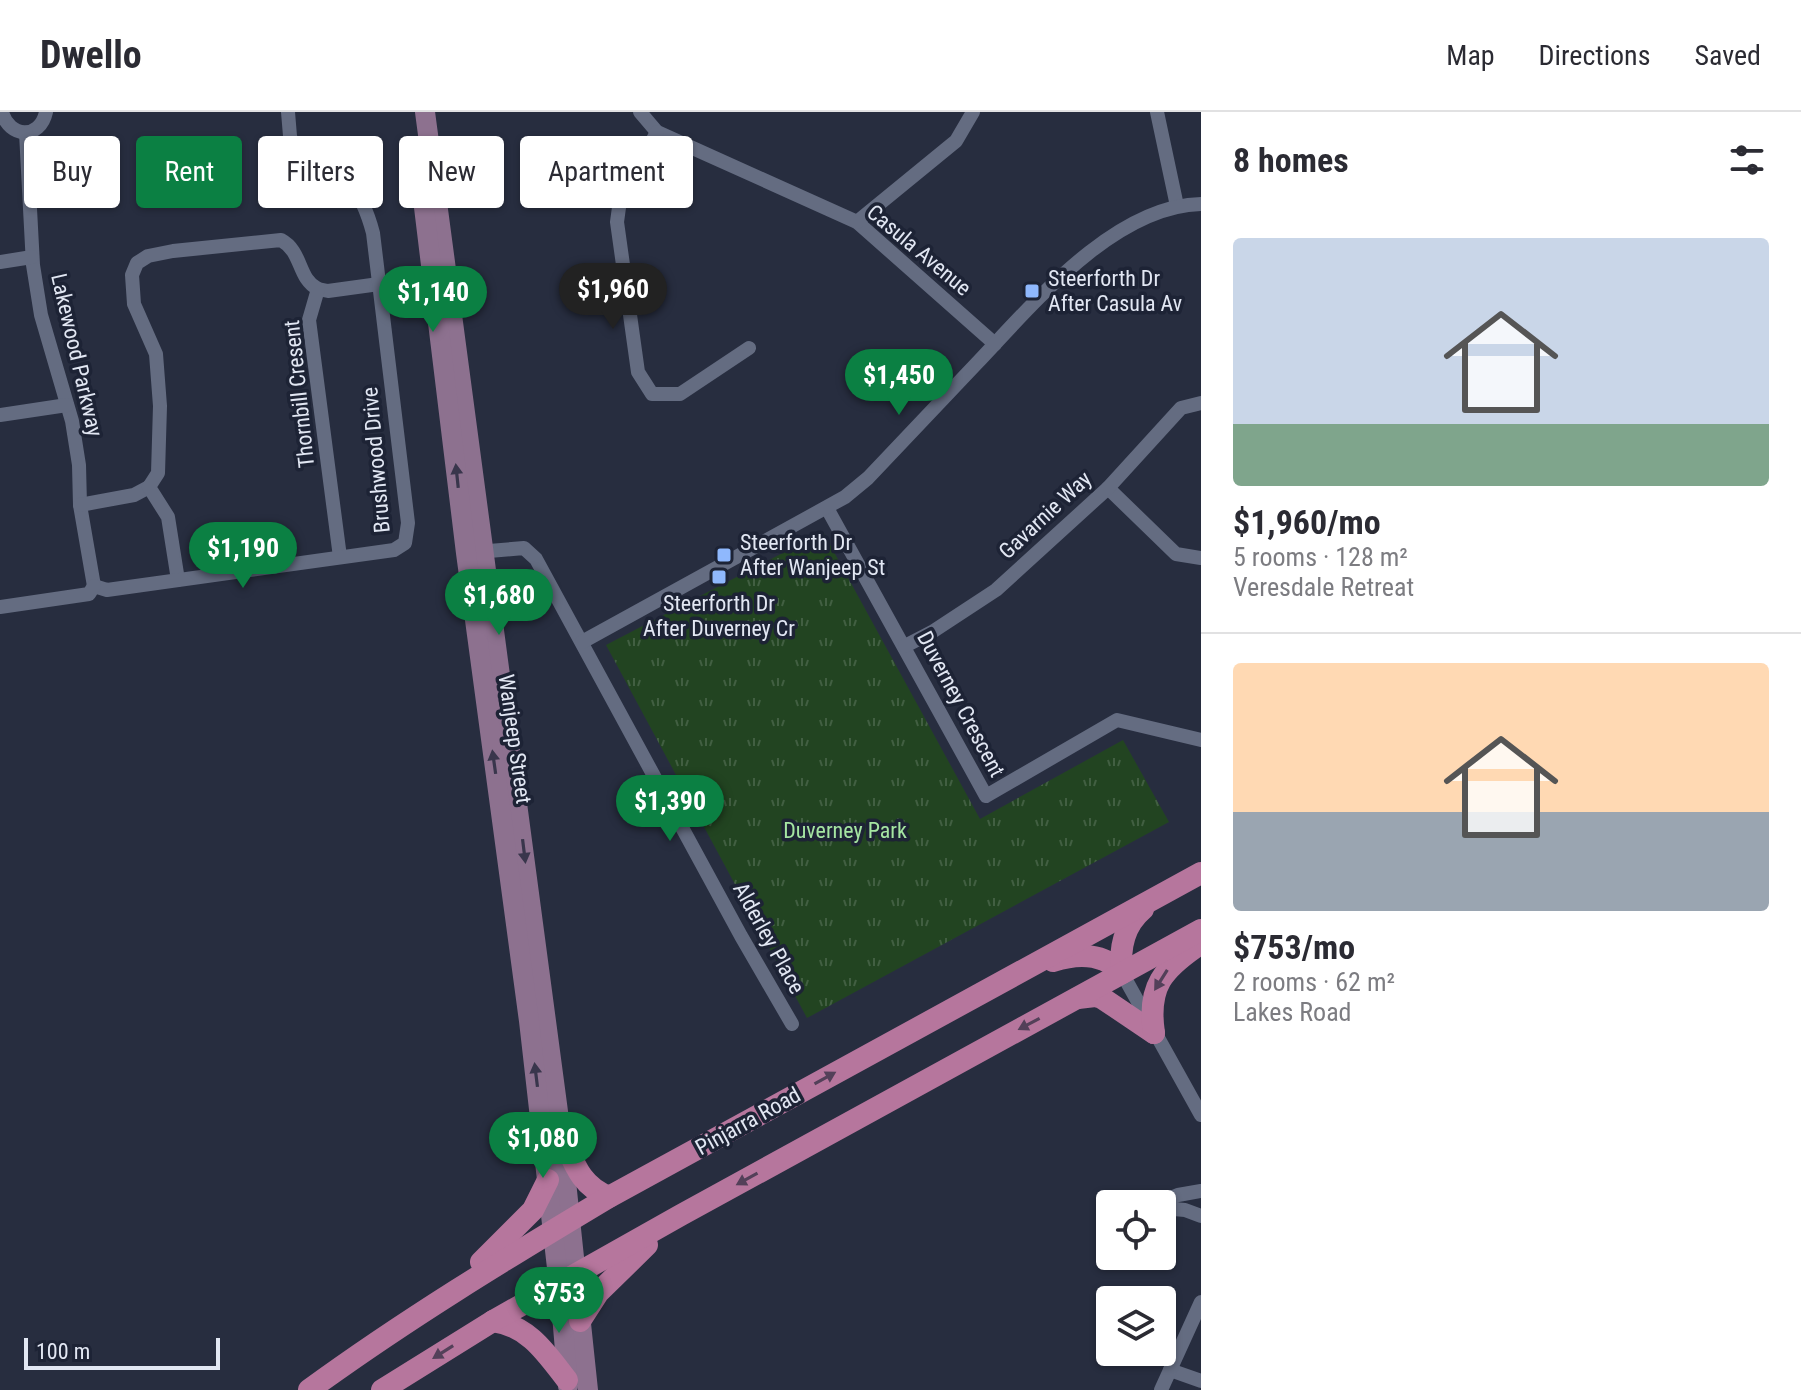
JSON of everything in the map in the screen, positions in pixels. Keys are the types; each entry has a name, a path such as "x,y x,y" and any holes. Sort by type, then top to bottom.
{"main road":[{"name":"Wanjeep Street","path":"413,112 538,1020 561,1134 561,1225"},
{"name":"Wanjeep Street","path":"425,112 475,552"},
{"name":"Pinjarra Road","path":"309,1390 439,1301 609,1197 1201,873"},
{"path":"1122,973 1122,950 1131,922 1156,898"},
{"path":"382,1390 493,1321 681,1215 1201,930"},
{"path":"1154,1033 1151,1010 1154,990 1172,965 1201,944"},
{"path":"1020,972 1080,955 1109,961 1122,973"},
{"path":"1073,1000 1086,996 1102,998 1154,1033"},
{"name":"Wanjeep Street","path":"538,1020 548,1180 561,1225"},
{"path":"561,1134 585,1182 609,1197"},
{"path":"439,1301 526,1219 539,1201 548,1180"},
{"path":"580,1321 598,1293 637,1253 681,1215"},
{"path":"561,1225 568,1280 568,1385"},
{"path":"568,1280 580,1321 588,1390"},
{"path":"493,1321 526,1331 568,1385"}],"street":[{"path":"2,112 5,122 14,131 26,133 37,130 46,112"},
{"name":"Brushwood Drive","path":"288,112 294,149 335,170 354,186 366,208 373,233 408,523 405,543 394,550 340,557"},
{"name":"Casula Avenue","path":"640,112 657,132 857,222 995,344"},
{"path":"857,222 956,141 973,112"},
{"path":"1157,112 1177,206"},
{"path":"657,132 620,200 617,222 638,372 652,394 680,394 749,348"},
{"name":"Lakewood Parkway","path":"26,133 32,257 41,315 67,405 79,465 80,505 94,586"},
{"path":"582,642 827,508 868,478 1043,292 1077,263 1156,212 1201,204"},
{"name":"Thornbill Cresent","path":"149,487 158,473 160,406 156,354 134,304 132,275 137,263 148,256 173,251 281,240 297,254 307,281 318,289 309,320 340,557"},
{"path":"0,262 32,257"},
{"path":"318,289 328,291 379,284"},
{"name":"Gavarnie Way","path":"905,646 996,590 1108,488 1181,408 1201,403"},
{"path":"0,415 67,405"},
{"path":"80,505 134,495 149,487 168,517 178,580"},
{"path":"1108,488 1176,554 1201,558"},
{"name":"Duverney Crescent","path":"827,508 986,796 1117,720 1201,740"},
{"name":"Alderley Place","path":"475,552 517,547 531,552 792,1024"},
{"path":"0,607 89,594 94,586 107,590 340,557"},
{"path":"1122,973 1201,1115"},
{"path":"1176,1196 1201,1191"},
{"path":"1176,1209 1201,1216"},
{"path":"1161,1390 1201,1302"},
{"path":"1170,1370 1201,1381"}],"green space":[{"name":"Duverney Park","path":"823,532 980,819 1123,740 1169,822 807,1018 606,645"}],"place":[{"name":"Steerforth Dr After Casula Av","path":"1032,291"},
{"name":"Steerforth Dr After Wanjeep St","path":"724,555"},
{"name":"Steerforth Dr After Duverney Cr","path":"719,577"}]}
